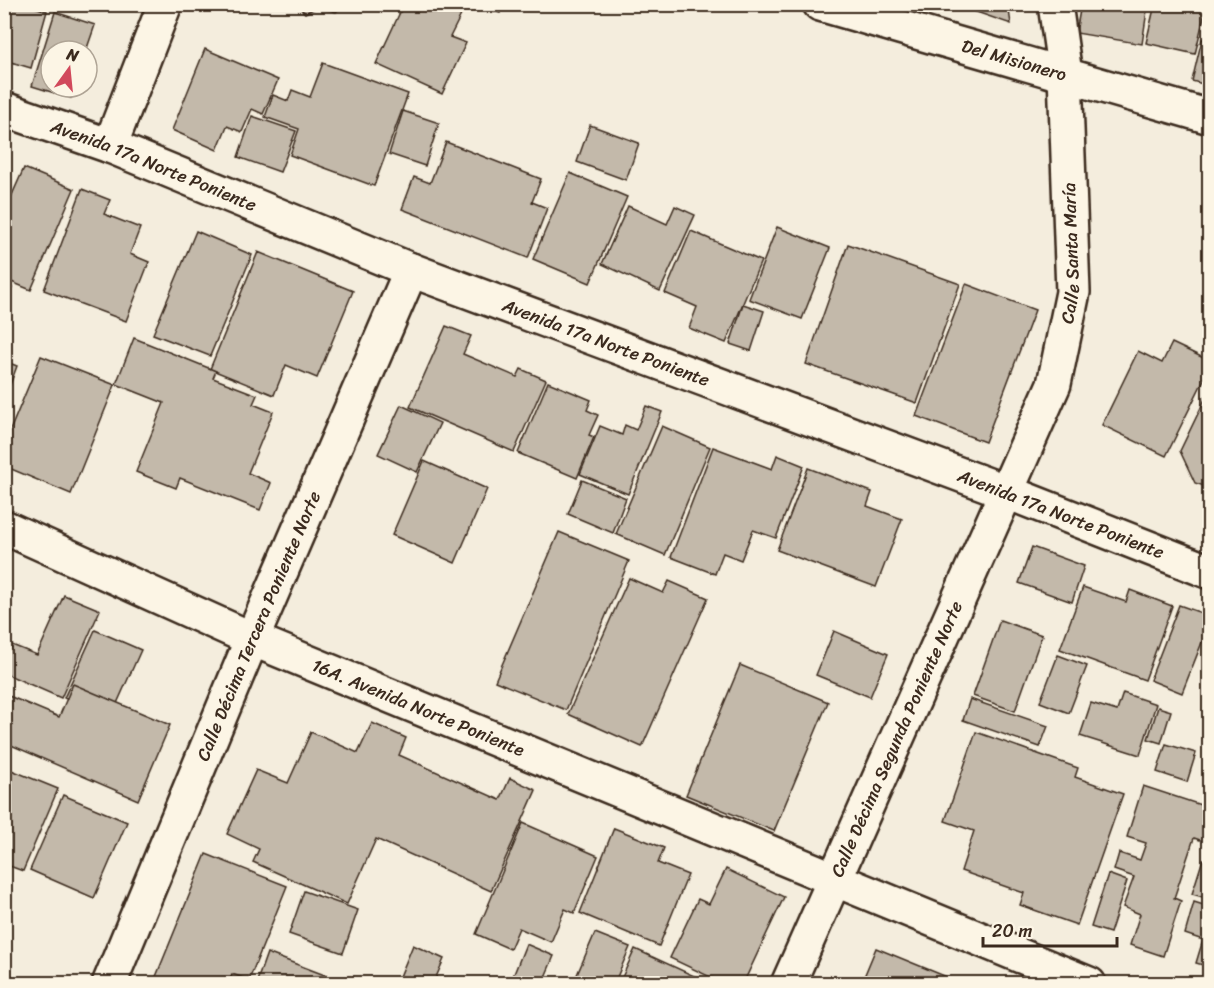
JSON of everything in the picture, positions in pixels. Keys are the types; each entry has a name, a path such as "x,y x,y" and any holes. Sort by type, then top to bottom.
{"street":[{"path":"110,146 165,4"},
{"name":"Del Misionero","path":"820,4 1209,117"},
{"name":"Calle Santa María","path":"1007,492 1054,384 1073,292 1065,74 1055,4"},
{"name":"Avenida 17a Norte Poniente","path":"4,109 110,146 411,270 1007,492 1209,572"},
{"name":"Calle Décima Tercera Poniente Norte","path":"109,984 252,639 411,270"},
{"name":"Calle Décima Segunda Poniente Norte","path":"788,984 1007,492"},
{"name":"16A. Avenida Norte Poniente","path":"4,526 252,639 1089,984"}],"building":[{"path":"4,4 25,4 47,11 31,68 4,60"},
{"path":"296,4 345,4 336,12 317,7 305,13"},
{"path":"393,4 447,4 445,9 461,15 450,37 466,43 442,94 376,64 402,8"},
{"path":"472,4 503,4 500,13"},
{"path":"959,4 1008,4 1011,24 962,7"},
{"path":"1081,4 1148,4 1142,44 1076,33"},
{"path":"1155,4 1207,4 1195,54 1146,43"},
{"path":"55,12 95,25 90,39 47,39"},
{"path":"1202,39 1210,40 1210,86 1192,81"},
{"path":"205,49 278,80 263,114 252,109 242,132 227,126 217,150 172,130"},
{"path":"39,63 39,88 32,86"},
{"path":"323,63 408,94 374,186 290,155 299,129 265,117 273,95 288,101 292,90 310,97"},
{"path":"403,111 439,123 425,166 389,154"},
{"path":"252,116 296,131 280,172 238,157"},
{"path":"590,125 639,143 626,180 577,162"},
{"path":"446,142 541,179 532,202 547,208 528,258 402,209 414,177 430,183"},
{"path":"24,168 74,189 31,290 4,279 4,213"},
{"path":"570,173 627,197 590,283 533,259"},
{"path":"82,189 110,200 104,214 140,228 130,254 149,262 126,321 44,290"},
{"path":"628,206 667,224 675,206 695,215 660,291 602,264"},
{"path":"777,227 830,248 802,319 749,299"},
{"path":"196,231 252,255 210,356 153,334"},
{"path":"691,231 761,261 726,343 689,328 697,307 665,293"},
{"path":"848,244 960,284 917,403 806,364"},
{"path":"258,252 353,291 317,378 286,365 274,395 210,369"},
{"path":"966,284 1035,310 985,442 916,416"},
{"path":"4,285 12,288 4,308"},
{"path":"743,304 764,311 751,351 730,344"},
{"path":"446,326 471,336 463,354 517,377 521,369 546,380 514,452 410,407"},
{"path":"134,338 216,371 213,378 257,395 253,404 273,412 248,473 271,483 260,510 180,478 176,488 136,472 164,403 116,384"},
{"path":"1172,343 1210,361 1210,367 1166,456 1102,425 1138,351 1162,363"},
{"path":"41,356 115,385 71,494 4,466 4,445"},
{"path":"4,361 17,366 4,401"},
{"path":"548,382 591,400 587,410 598,415 589,435 594,437 577,478 518,453"},
{"path":"1207,395 1210,396 1210,488 1195,483 1180,451"},
{"path":"401,405 440,423 417,472 378,454"},
{"path":"646,406 662,412 628,494 580,474 600,426 622,435 625,425 636,430"},
{"path":"662,426 710,447 665,555 616,534"},
{"path":"713,447 772,469 777,455 804,466 776,538 753,530 741,560 723,553 715,574 671,557"},
{"path":"424,461 487,489 455,563 392,535"},
{"path":"808,468 872,492 867,506 902,519 876,587 777,550"},
{"path":"582,480 626,498 613,533 568,514"},
{"path":"559,532 629,561 566,710 495,681"},
{"path":"1032,547 1084,566 1072,602 1019,583"},
{"path":"629,578 663,593 669,581 708,598 642,747 568,714"},
{"path":"1083,587 1126,602 1130,590 1172,606 1145,680 1060,649"},
{"path":"64,595 100,610 61,698 4,673 4,661 12,645 37,655"},
{"path":"1179,605 1210,616 1210,622 1182,693 1150,680"},
{"path":"1000,620 1042,635 1015,711 973,696"},
{"path":"95,630 141,650 110,719 64,698"},
{"path":"834,631 888,654 870,697 816,675"},
{"path":"1058,655 1087,666 1069,713 1040,702"},
{"path":"740,665 828,702 774,831 686,795"},
{"path":"73,684 170,725 138,800 4,742 4,694 59,717"},
{"path":"1123,693 1156,704 1140,755 1080,736 1091,703 1117,711"},
{"path":"970,699 1048,726 1040,747 963,720"},
{"path":"1158,707 1171,711 1161,743 1148,739"},
{"path":"372,723 406,738 399,755 500,800 510,778 536,790 491,891 376,839 347,904 253,862 259,849 227,834 256,770 288,783 311,732 358,753"},
{"path":"976,732 1078,768 1075,777 1123,794 1077,925 1020,905 1024,893 961,871 974,831 945,821"},
{"path":"1166,744 1196,753 1187,782 1157,772"},
{"path":"4,767 58,789 23,871 4,864"},
{"path":"1143,786 1210,808 1210,830 1206,842 1194,838 1174,898 1181,901 1163,956 1130,945 1140,914 1123,907 1134,877 1114,870 1119,853 1140,860 1146,843 1127,837"},
{"path":"63,795 127,822 94,898 30,870"},
{"path":"523,823 598,856 574,913 565,909 551,942 519,928 510,949 476,934"},
{"path":"614,828 664,848 658,863 688,875 659,946 580,913"},
{"path":"206,854 287,886 249,980 232,974 229,984 153,984"},
{"path":"1203,859 1210,861 1210,899 1192,894"},
{"path":"726,869 784,897 743,984 725,984 670,958 698,899 709,904"},
{"path":"1108,874 1127,881 1110,933 1091,927"},
{"path":"304,891 358,910 343,953 289,934"},
{"path":"1194,902 1210,907 1210,967 1196,963 1203,940 1185,934"},
{"path":"595,933 630,947 614,984 573,984"},
{"path":"526,944 554,956 542,984 510,984"},
{"path":"413,945 444,959 433,984 409,984 399,979"},
{"path":"876,948 964,984 861,984"},
{"path":"635,949 703,980 701,984 619,984"},
{"path":"267,953 335,979 333,984 256,984"}]}
